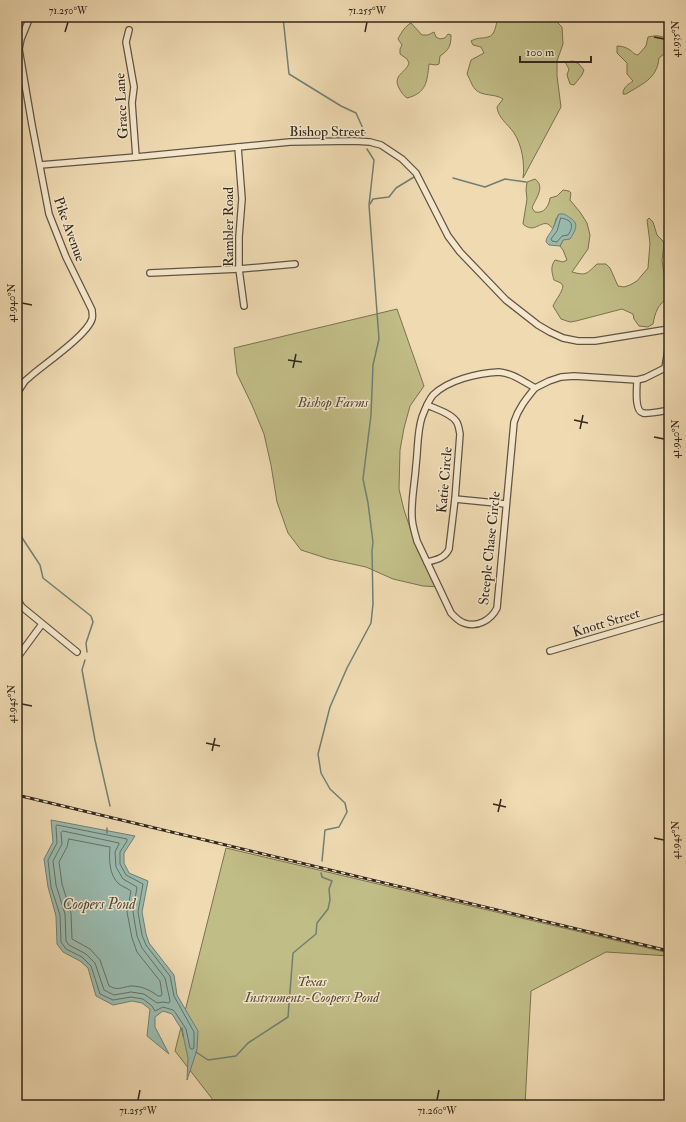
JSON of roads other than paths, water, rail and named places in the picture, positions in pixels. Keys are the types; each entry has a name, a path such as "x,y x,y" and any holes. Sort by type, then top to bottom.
{"street":[{"name":"Pike Avenue","path":"17,393 25,381 79,336 92,320 93,315 55,230 49,214 45,196 18,43 30,17"},
{"name":"Grace Lane","path":"129,30 126,42 134,88 132,103 136,157"},
{"name":"Bishop Street","path":"40,165 238,148 290,142 370,142 381,145 402,158 416,173 448,236 460,252 506,300 550,332 563,338 578,341 595,341 669,329"},
{"name":"Rambler Road","path":"238,148 242,199 238,237 239,269 244,306"},
{"path":"150,273 239,269 295,264"},
{"name":"Steeple Chase Circle","path":"535,388 510,374 498,372 488,373 456,381 444,387 433,396 426,405 420,425 412,504 414,530 417,541 445,603 456,619 463,622 474,624 488,619 494,614 497,608 514,422 517,413 525,400 535,388 561,377 574,376 637,380 645,378 667,368 669,344"},
{"path":"637,380 637,406 639,411 643,413 669,410"},
{"name":"Katie Circle","path":"426,405 456,420 459,426 460,434 449,549 447,553 437,560 427,562"},
{"path":"455,498 506,504"},
{"path":"17,599 22,607 77,652"},
{"name":"Knott Street","path":"550,651 669,616"},
{"path":"17,658 42,624"}],"water":[{"path":"559,214 564,214 572,219 576,224 576,227 570,239 563,240 560,246 549,245 546,242"},
{"name":"Coopers Pond","path":"51,820 135,836 124,853 124,863 129,873 148,881 142,912 146,934 149,943 174,975 177,995 198,1031 197,1050 187,1080 188,1058 182,1030 172,1014 163,1011 155,1017 155,1027 169,1054 147,1036 150,1009 142,1003 132,1001 113,1005 96,996 88,968 80,961 63,952 57,944 56,916 48,887 44,859 53,842"}],"waterway":[{"path":"283,17 289,74 341,106 356,113 365,133"},
{"path":"322,861 325,830 339,827 347,812 345,803 330,789 321,773 318,754 330,707 347,668 371,623 373,604 373,542 363,479 371,415 373,365 379,339 369,205 374,160 367,149"},
{"path":"370,204 373,199 389,197 396,188 414,177"},
{"path":"453,178 485,187 505,179 526,182"},
{"path":"17,530 40,565 43,578 91,616 93,622 86,643 87,652"},
{"path":"85,660 82,670 95,740 110,806"},
{"path":"107,828 107,833"},
{"path":"196,1052 208,1060 236,1056 248,1043 288,1017 293,953 316,934 317,923 328,909 330,900 329,889 332,881 322,877 321,873"},
{"path":"182,1028 183,1036"}],"railway":[{"path":"17,795 669,951"}],"park label":[{"name":"Bishop Farms","path":"333,402"},
{"name":"Texas Instruments-Coopers Pond","path":"312,990"}]}
